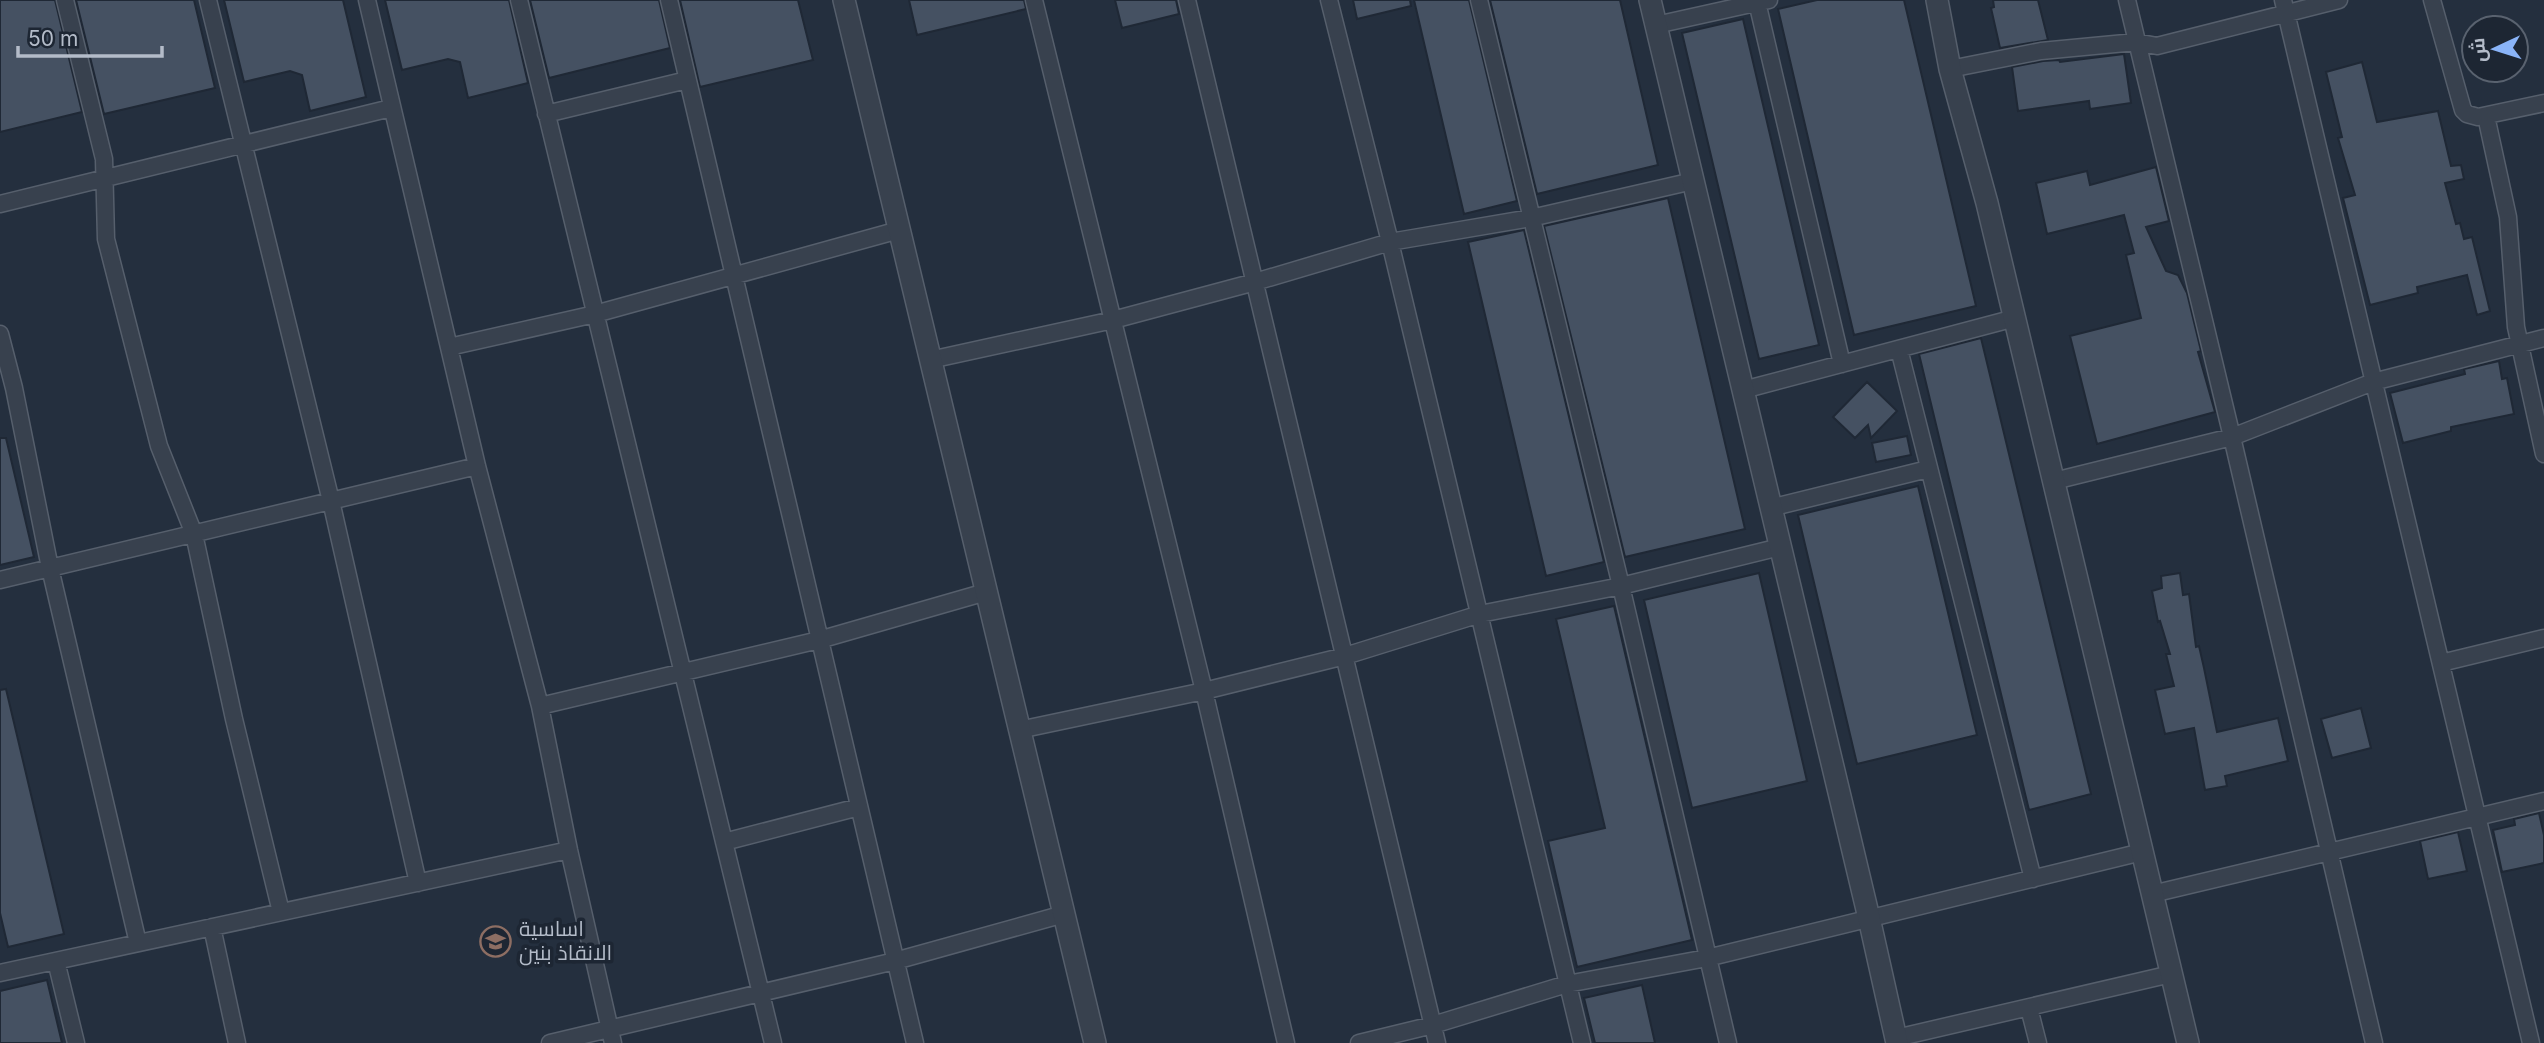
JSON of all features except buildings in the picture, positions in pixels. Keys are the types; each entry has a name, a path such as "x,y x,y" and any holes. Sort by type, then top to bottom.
{"street":[{"path":"65,0 104,159 106,239 159,446 194,534 234,719 281,912"},
{"path":"208,0 331,501 418,883"},
{"path":"367,0 477,466 540,706 569,850 612,1036"},
{"path":"519,0 773,1043"},
{"path":"669,0 915,1043"},
{"path":"844,0 1095,1043"},
{"path":"1034,0 1204,691 1286,1043"},
{"path":"1187,0 1437,1043"},
{"path":"1329,0 1390,242 1582,1043"},
{"path":"1479,0 1728,1043"},
{"path":"1650,0 1897,1040 2171,974"},
{"path":"1937,0 1950,69 1987,203 2188,1043"},
{"path":"2127,0 2374,1043"},
{"path":"1950,69 2041,51 2136,42 2157,46 2285,6 2339,0"},
{"path":"2432,0 2463,110 2473,117 2486,116 2544,103"},
{"path":"1656,25 1763,1 1842,364"},
{"path":"2285,6 2532,1043"},
{"path":"547,114 687,80"},
{"path":"0,204 391,108"},
{"path":"2486,116 2508,217 2519,343 2544,453"},
{"path":"930,360 1113,320 1390,242 1531,218 1693,181"},
{"path":"449,346 595,314 899,230"},
{"path":"1744,390 2015,318"},
{"path":"0,334 14,388 50,568 138,943"},
{"path":"2054,481 2232,437 2373,382 2544,338"},
{"path":"1899,349 2033,879"},
{"path":"0,580 477,466"},
{"path":"1770,508 1928,469"},
{"path":"1019,730 1204,691 1345,656 1480,614 1621,586 1780,547"},
{"path":"540,706 819,639 986,592"},
{"path":"2441,663 2544,638"},
{"path":"2152,894 2544,801"},
{"path":"724,842 859,807"},
{"path":"0,971 569,850"},
{"path":"1359,1043 1433,1025 1567,984 1707,958 2142,852"},
{"path":"550,1043 612,1036 761,992 895,961 1064,914"},
{"path":"212,927 237,1043"},
{"path":"56,961 76,1043"},
{"path":"2029,1008 2038,1043"}],"place":[{"name":"اساسية الانقاذ بنين","path":"496,941"}]}
